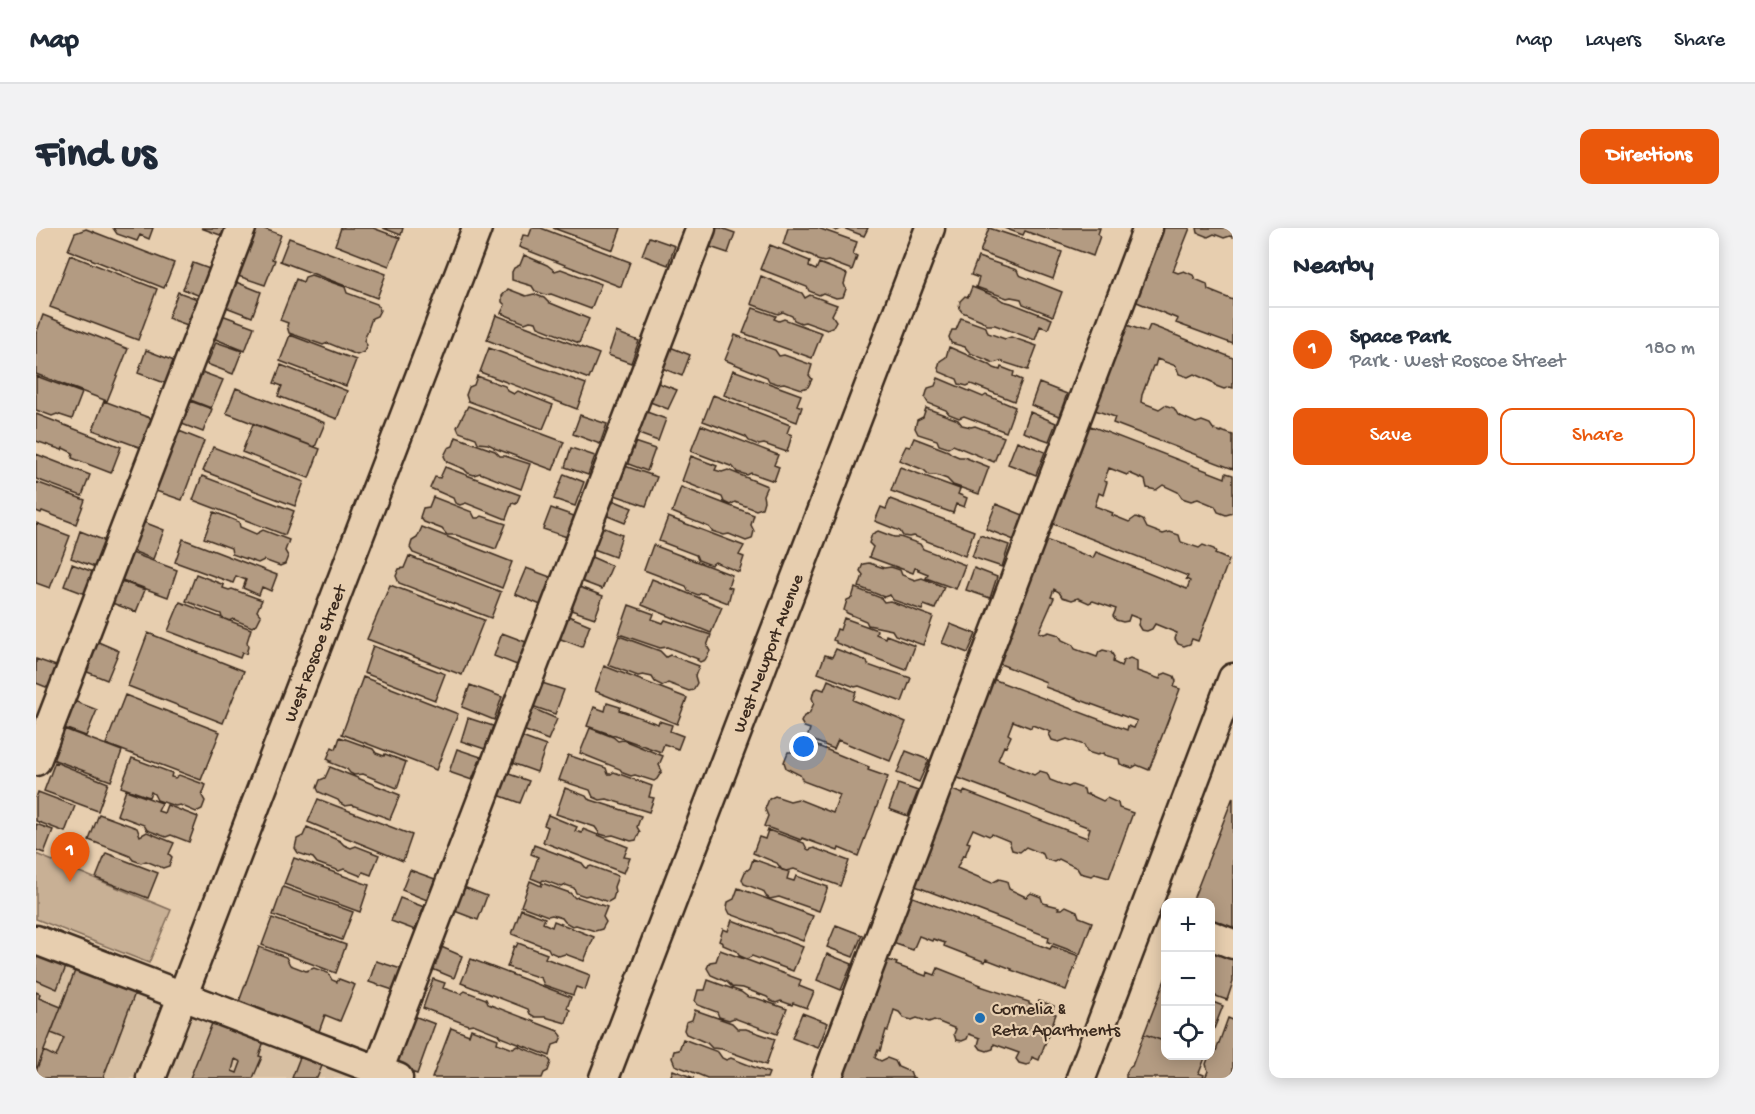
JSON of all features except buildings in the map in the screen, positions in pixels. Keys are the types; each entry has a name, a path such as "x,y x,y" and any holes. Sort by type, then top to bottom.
{"street":[{"path":"36,761 241,228"},
{"name":"West Roscoe Street","path":"151,1078 477,228"},
{"path":"36,940 388,1074 701,228"},
{"name":"West Newport Avenue","path":"604,1078 930,228"},
{"path":"827,1078 1148,228"},
{"path":"1081,1078 1155,914 1226,719 1233,678"},
{"path":"1215,937 1233,944"}],"shaded area":[{"path":"36,854 171,910 149,963 36,919"},
{"path":"36,948 373,1078 36,1078"}],"place":[{"name":"Space Park","path":"70,882"},
{"name":"Cornelia & Reta Apartments","path":"980,1018"}]}
